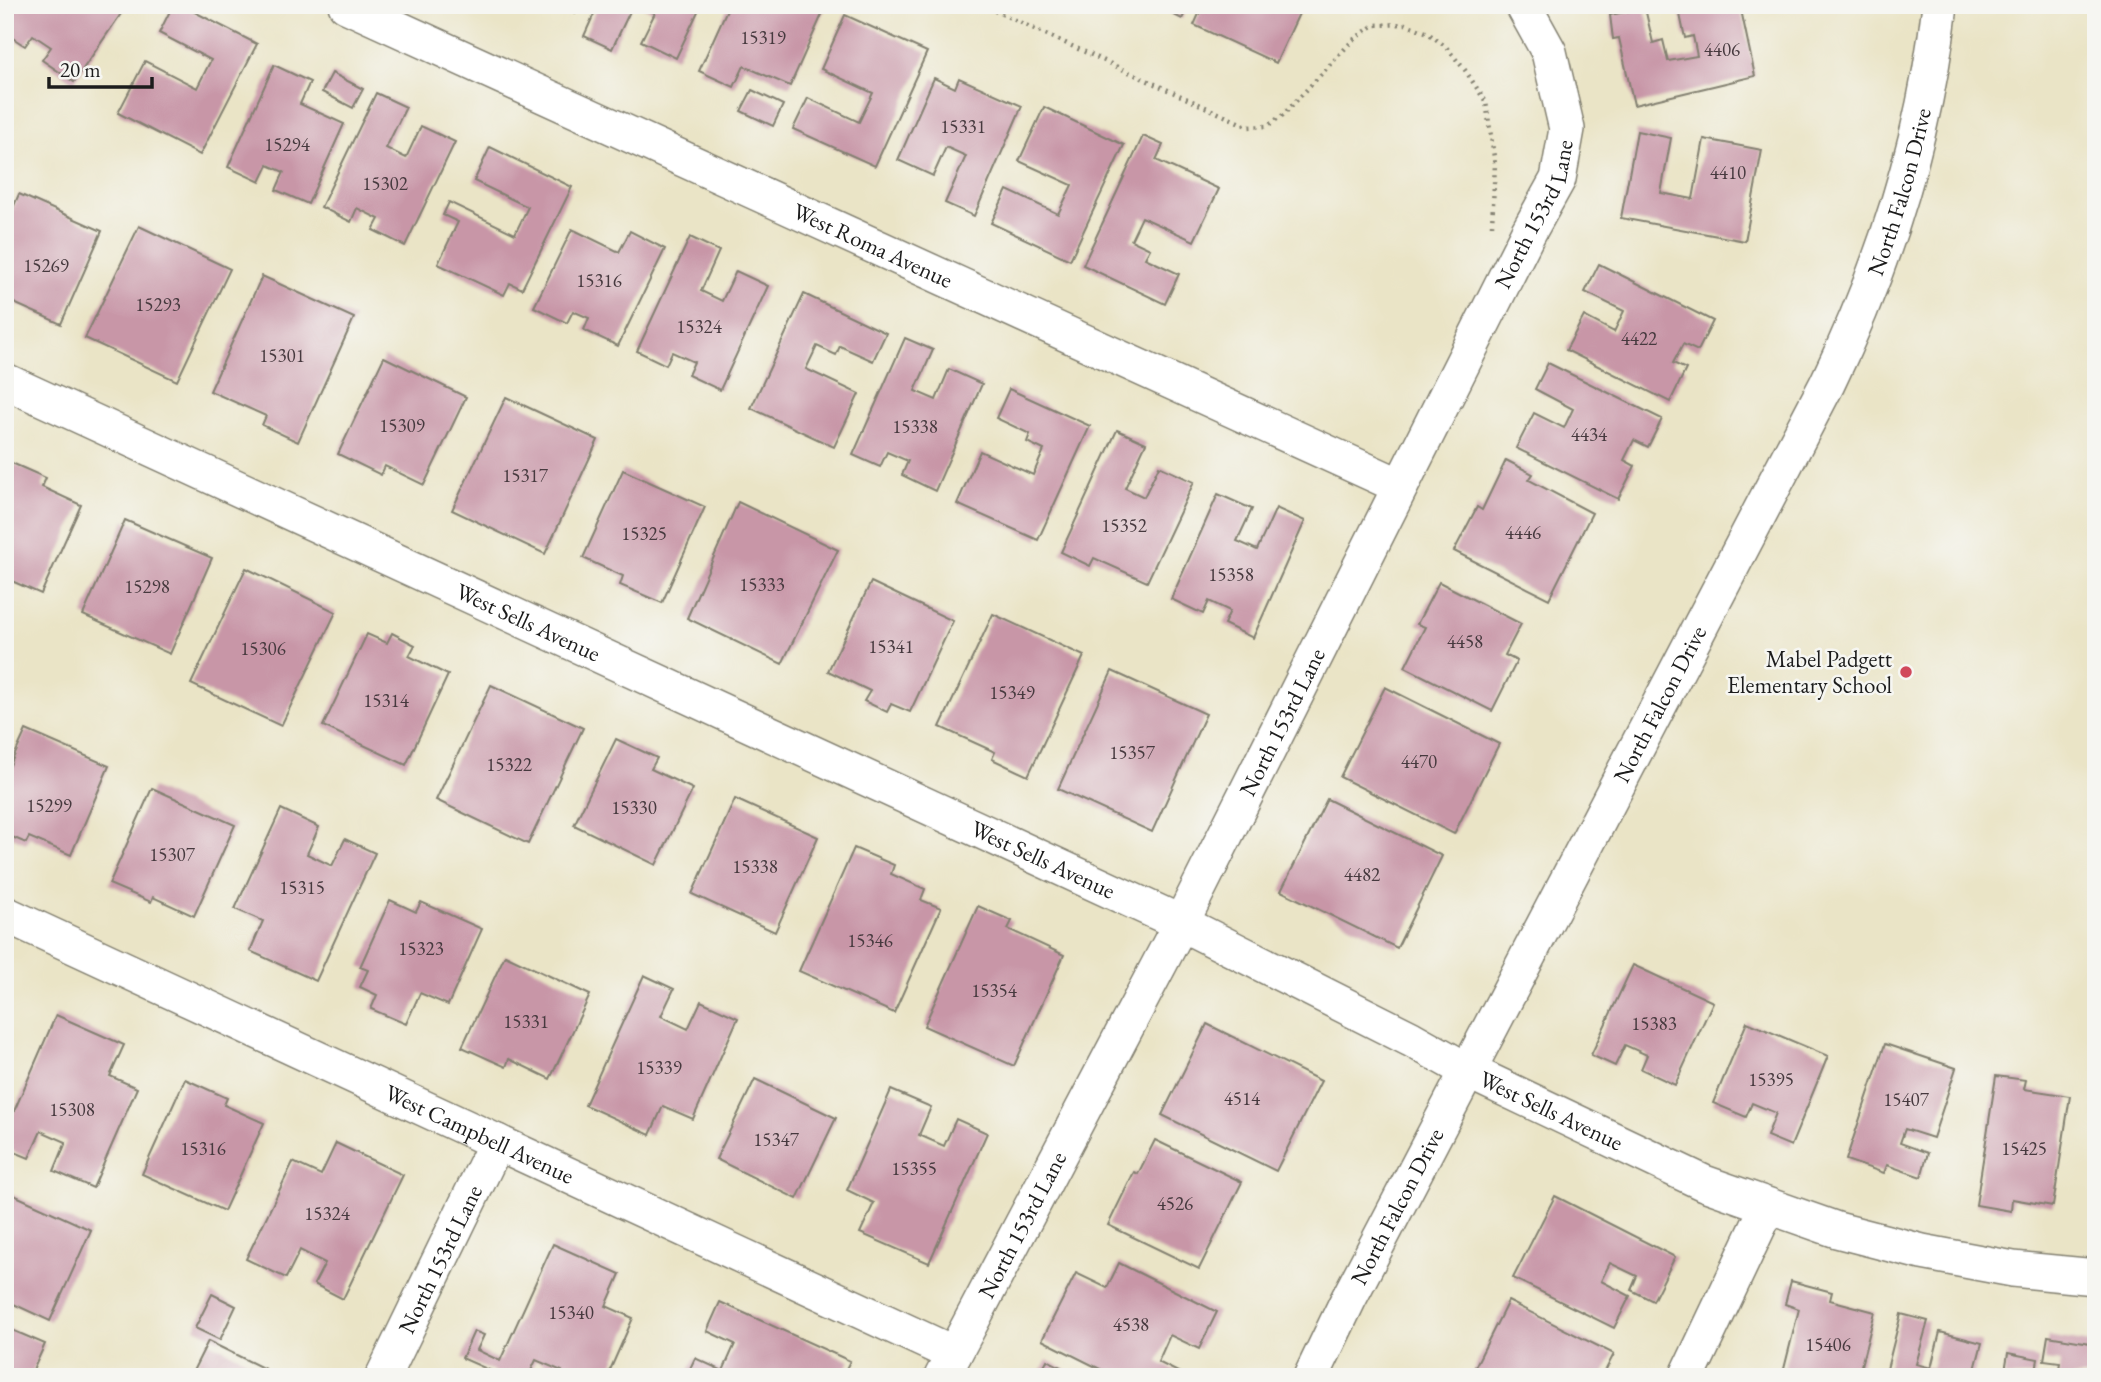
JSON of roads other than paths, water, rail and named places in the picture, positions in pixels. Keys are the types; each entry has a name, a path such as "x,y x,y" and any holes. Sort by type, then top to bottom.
{"street":[{"name":"West Roma Avenue","path":"346,5 1400,486"},
{"name":"North 153rd Lane","path":"948,1366 1181,923 1528,233 1558,179 1567,129 1549,52 1523,5"},
{"name":"North Falcon Drive","path":"1311,1377 1348,1300 1851,334 1876,273 1901,199 1929,82 1940,5"},
{"name":"West Sells Avenue","path":"5,381 1181,923 1411,1039 1468,1071 1704,1183 1837,1230 1922,1252 2012,1269 2096,1277"},
{"name":"West Campbell Avenue","path":"8,923 497,1142 948,1366"},
{"name":"North 153rd Lane","path":"383,1377 497,1142"},
{"path":"1687,1377 1768,1206"}],"place":[{"name":"Mabel Padgett Elementary School","path":"1906,672"}]}
